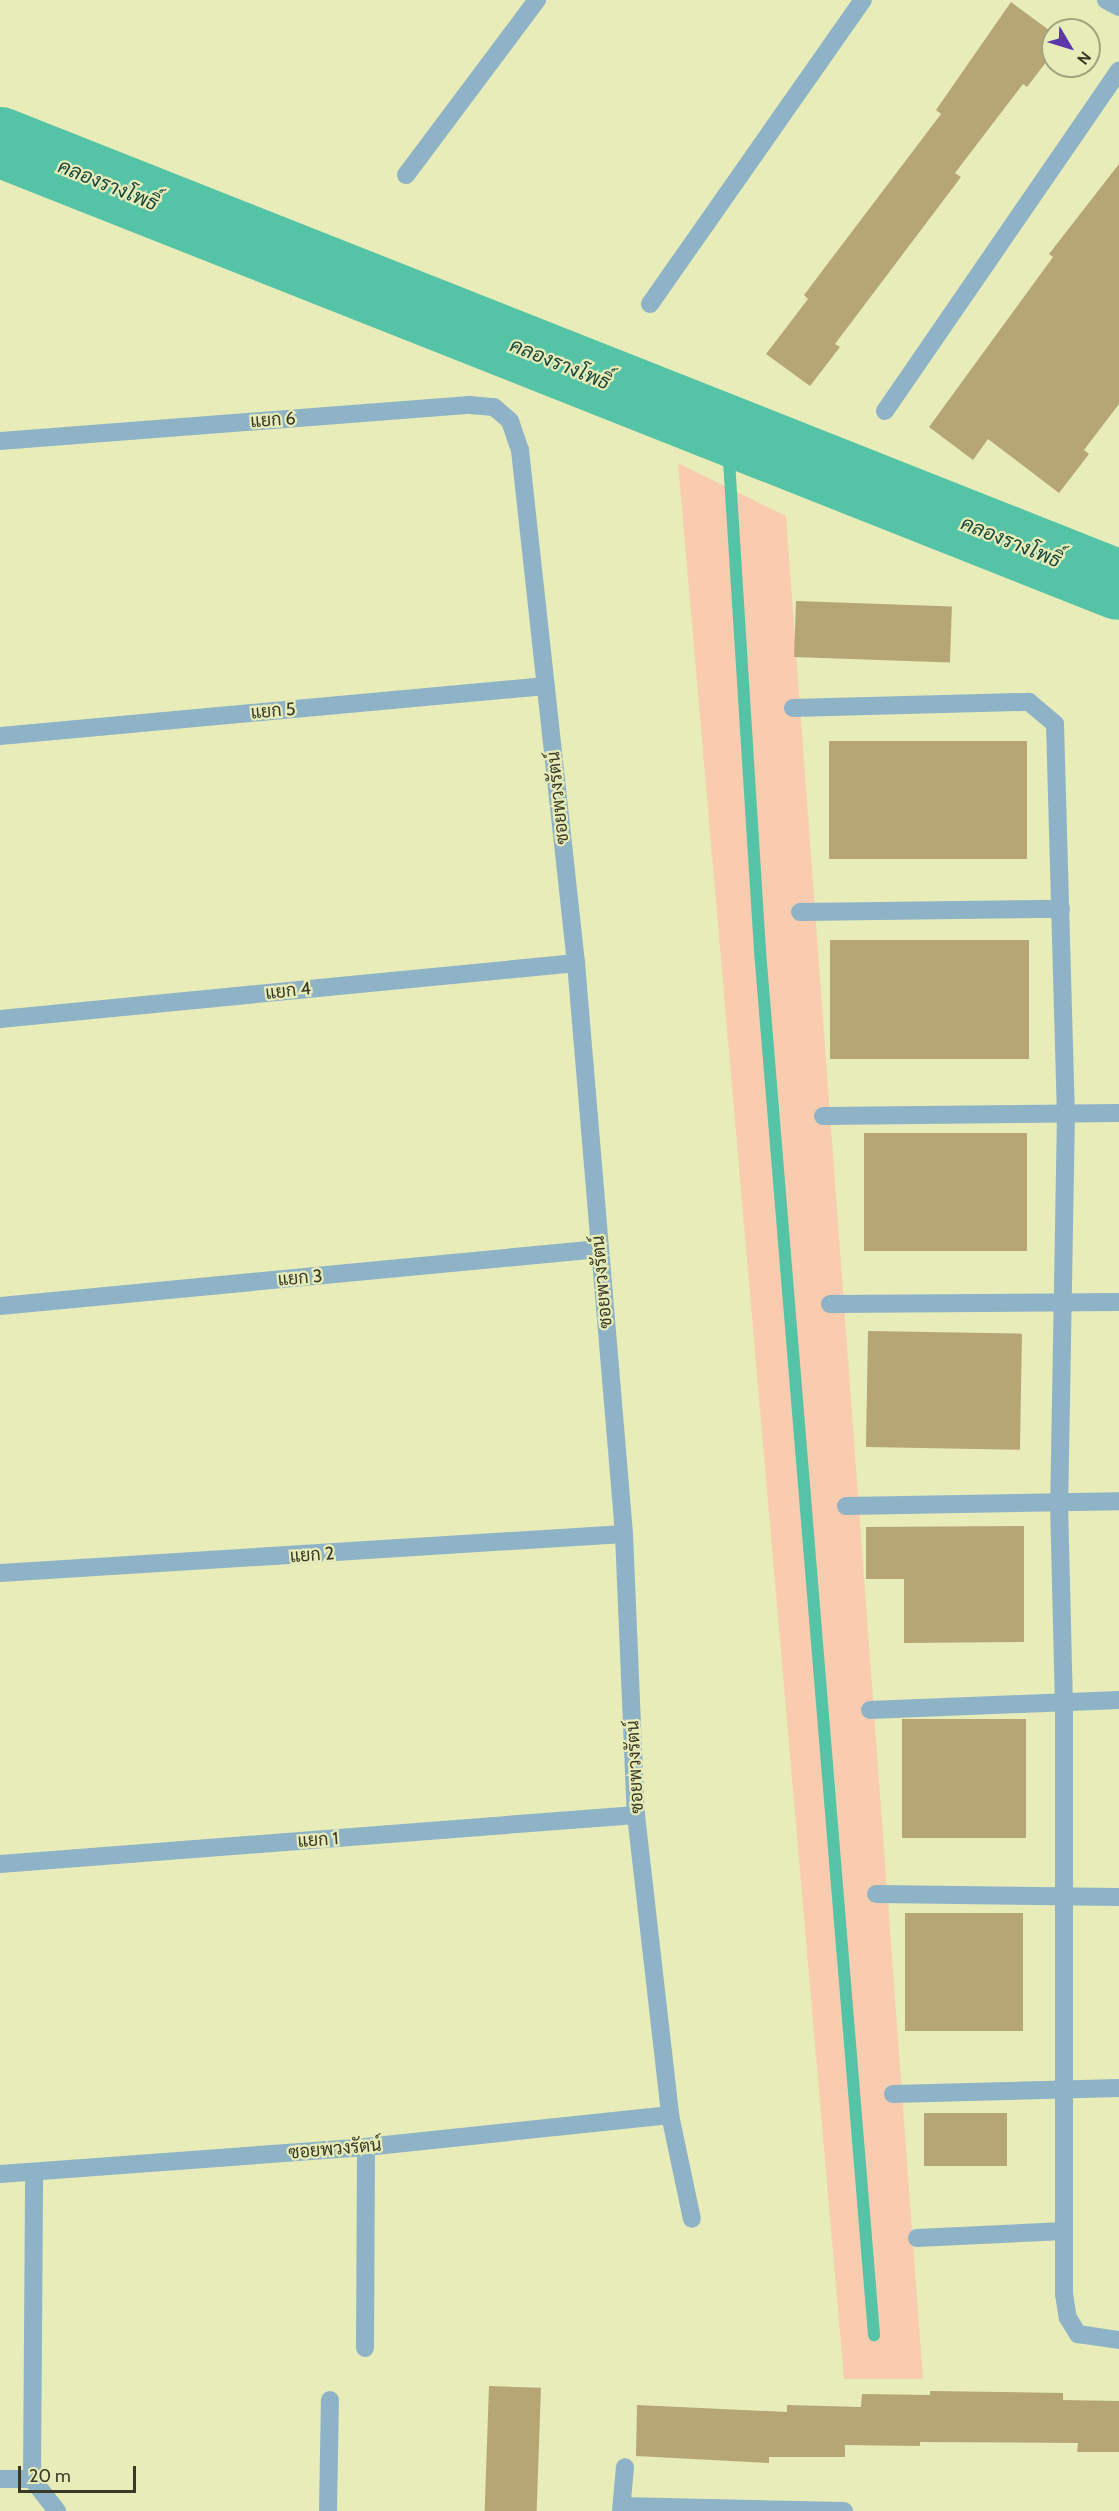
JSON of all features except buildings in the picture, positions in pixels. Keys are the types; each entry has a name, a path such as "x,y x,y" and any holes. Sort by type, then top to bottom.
{"street":[{"path":"406,175 537,0"},
{"path":"650,304 863,0"},
{"path":"1106,0 1119,7"},
{"path":"885,411 1119,71"},
{"name":"แยก 6","path":"0,441 470,405 494,407 510,421 520,450"},
{"name":"ซอยพวงรัตน์","path":"520,450 576,963 624,1534 636,1815 670,2115 692,2219"},
{"name":"แยก 5","path":"0,736 546,686"},
{"path":"793,708 1029,702 1042,709 1055,724 1066,1113 1059,1502 1064,1700 1061,1894 1064,2231 1068,2318 1078,2334 1119,2340"},
{"path":"800,912 1061,909"},
{"name":"แยก 4","path":"0,1019 576,963"},
{"path":"823,1116 1119,1113"},
{"name":"แยก 3","path":"0,1306 599,1249"},
{"path":"830,1304 1062,1300 1119,1302"},
{"path":"846,1506 1119,1501"},
{"name":"แยก 2","path":"0,1573 624,1534"},
{"path":"870,1710 1064,1700 1119,1700"},
{"name":"แยก 1","path":"0,1864 636,1815"},
{"path":"876,1894 1061,1894 1119,1898"},
{"path":"893,2094 1061,2086 1119,2088"},
{"name":"ซอยพวงรัตน์","path":"0,2174 366,2147 670,2115"},
{"path":"365,2348 366,2147"},
{"path":"34,2173 32,2479 57,2511"},
{"path":"917,2238 1064,2231"},
{"path":"328,2511 330,2400"},
{"path":"625,2467 622,2509 844,2511"},
{"path":"0,2479 32,2479"}],"shaded area":[{"path":"678,463 786,516 923,2379 844,2379"}],"waterway":[{"name":"คลองรางโพธิ์","path":"0,142 1119,585"},
{"path":"727,429 760,951 874,2335"}]}
